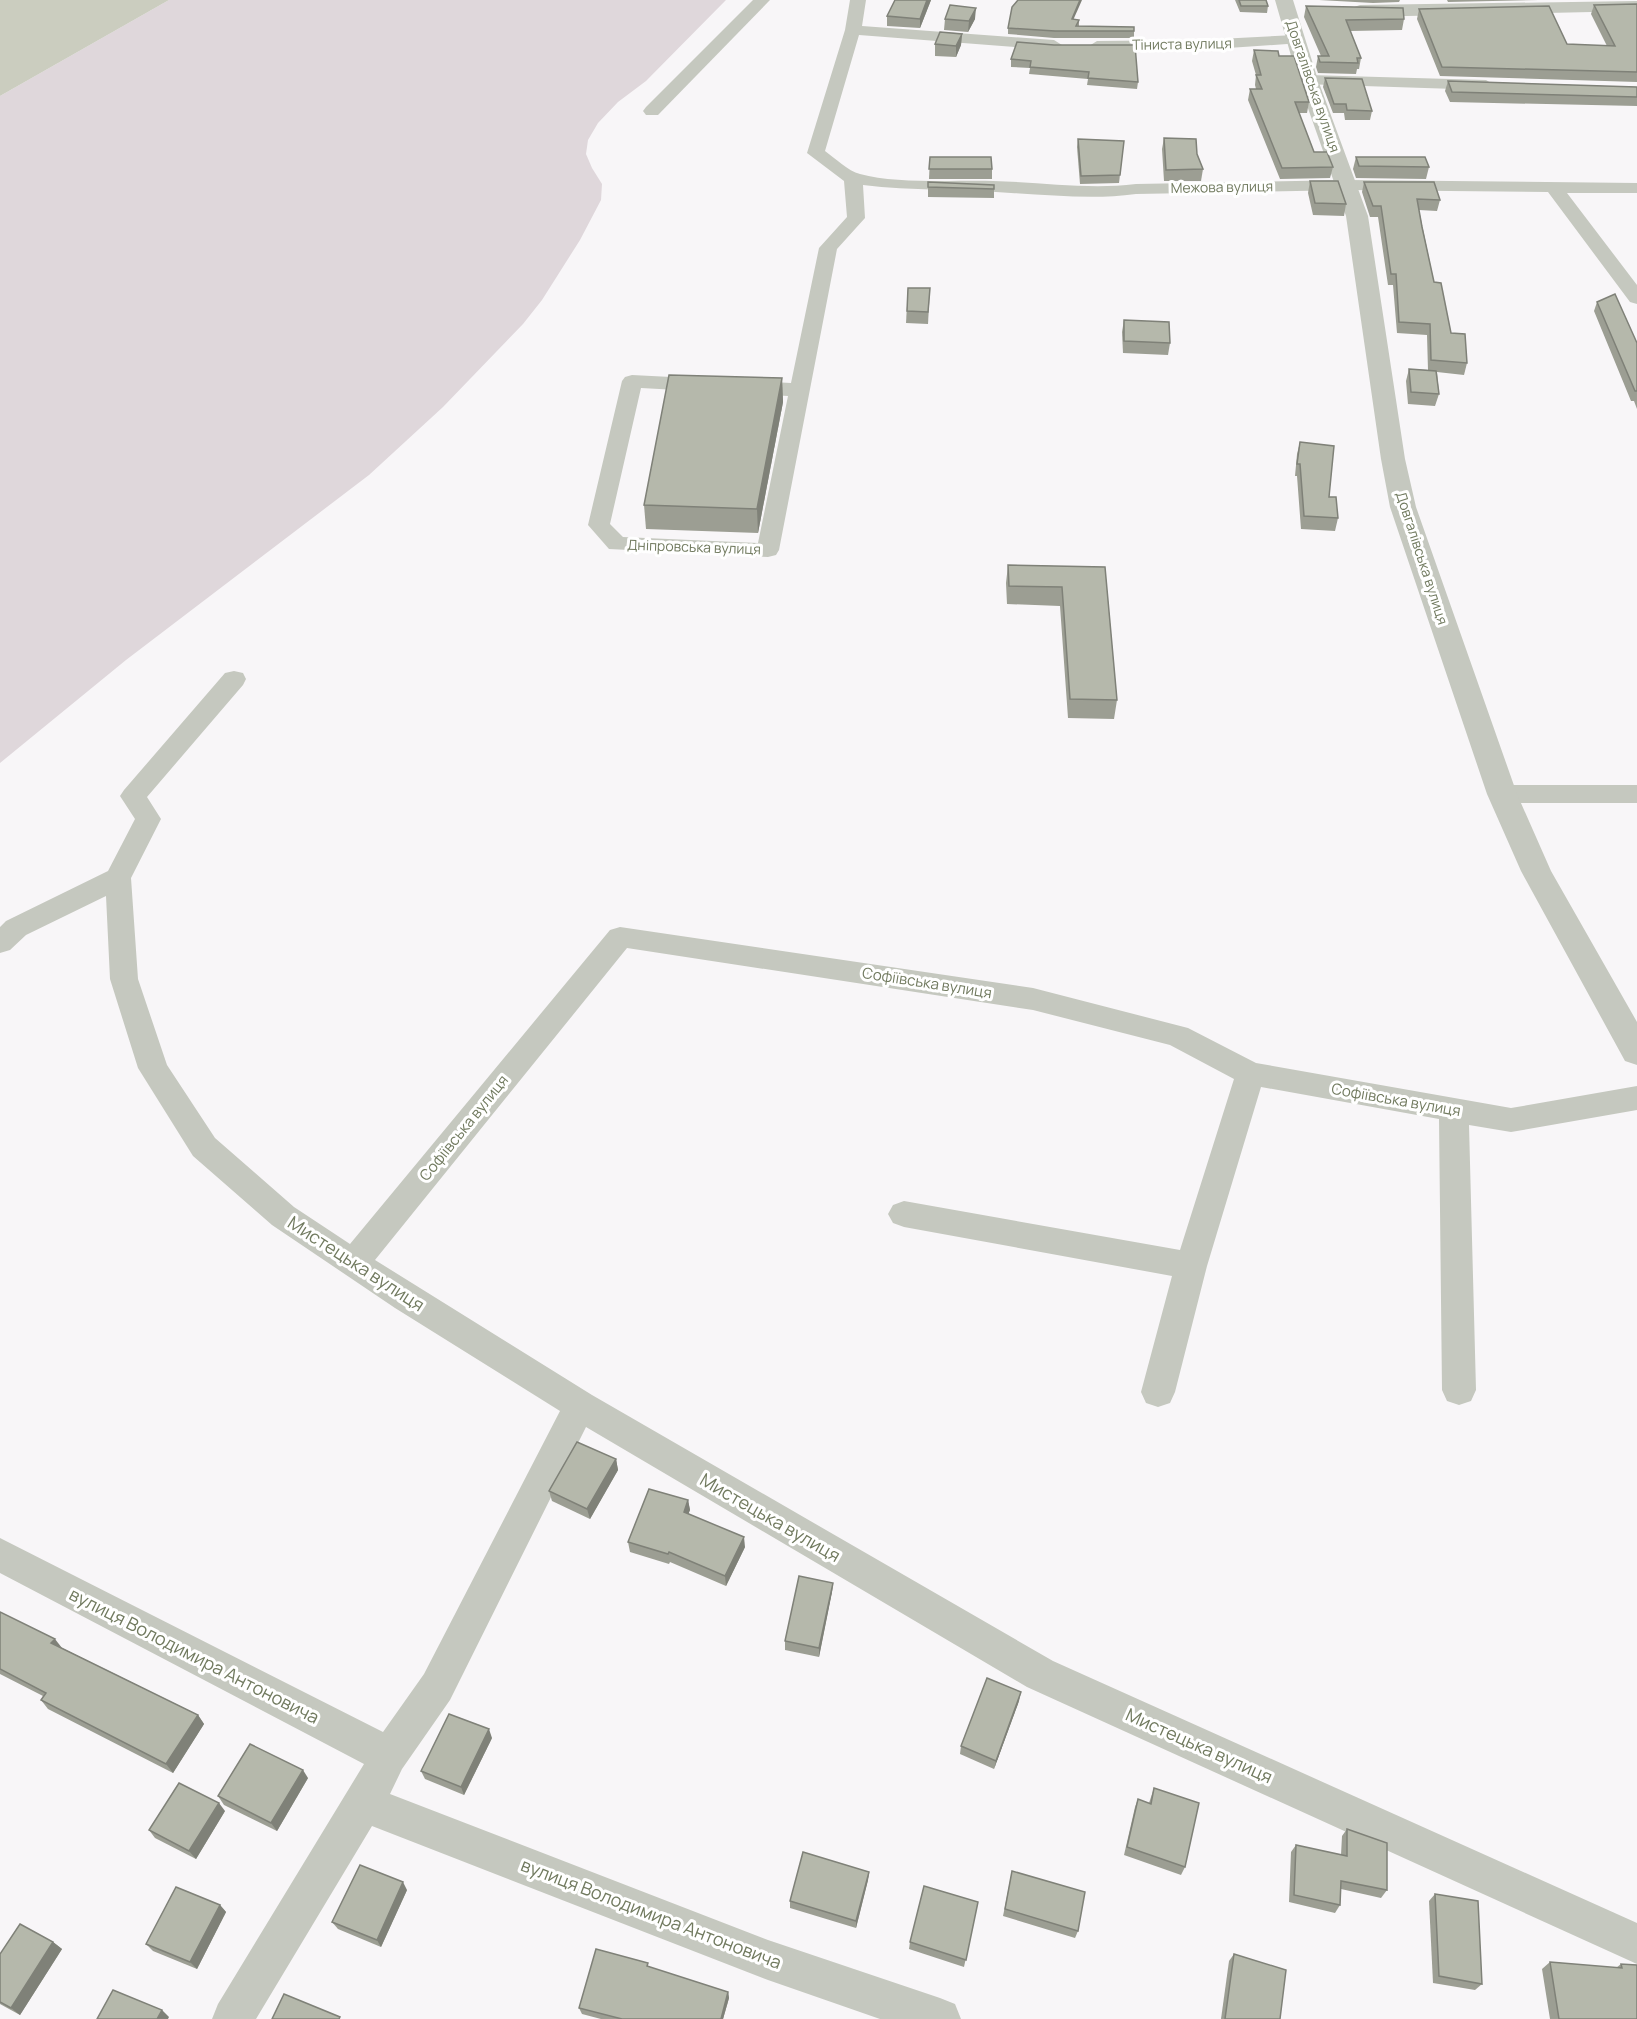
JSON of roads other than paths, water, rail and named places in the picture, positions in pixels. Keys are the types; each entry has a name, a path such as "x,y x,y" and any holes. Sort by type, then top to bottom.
{"street":[{"path":"652,111 762,0"},
{"path":"853,30 858,0"},
{"name":"Довгалівська вулиця","path":"1293,5 1295,40 1348,185 1357,216 1393,459 1403,507 1502,794 1536,871 1637,1052"},
{"path":"1341,10 1637,6"},
{"name":"Тіниста вулиця","path":"853,30 1072,45 1199,45 1295,40"},
{"name":"Межова вулиця","path":"853,30 816,153 853,179 900,184 1010,187 1078,193 1105,193 1136,189 1348,185 1637,188"},
{"path":"1308,80 1508,85"},
{"name":"Дніпровська вулиця","path":"800,390 632,381 599,525 617,544 768,550 800,390 828,249 856,218 853,179"},
{"path":"1553,187 1637,298"},
{"path":"1611,262 1637,262"},
{"path":"0,943 16,928 118,878 148,819 133,796 234,680"},
{"path":"1502,794 1637,794"},
{"name":"Мистецька вулиця","path":"118,878 124,979 153,1068 204,1147 283,1216 406,1298 580,1406 1040,1674 1637,1944"},
{"name":"Софіївська вулиця","path":"354,1262 620,937 1033,999 1178,1036 1250,1074 1454,1111 1511,1120 1637,1098"},
{"path":"1158,1392 1191,1266 1250,1074"},
{"path":"1454,1111 1459,1390"},
{"path":"904,1214 1191,1266"},
{"path":"233,2019 364,1803 389,1756 437,1687 580,1406"},
{"name":"вулиця Володимира Антоновича","path":"0,1555 389,1756"},
{"name":"вулиця Володимира Антоновича","path":"364,1803 768,1960 940,2019"}]}
